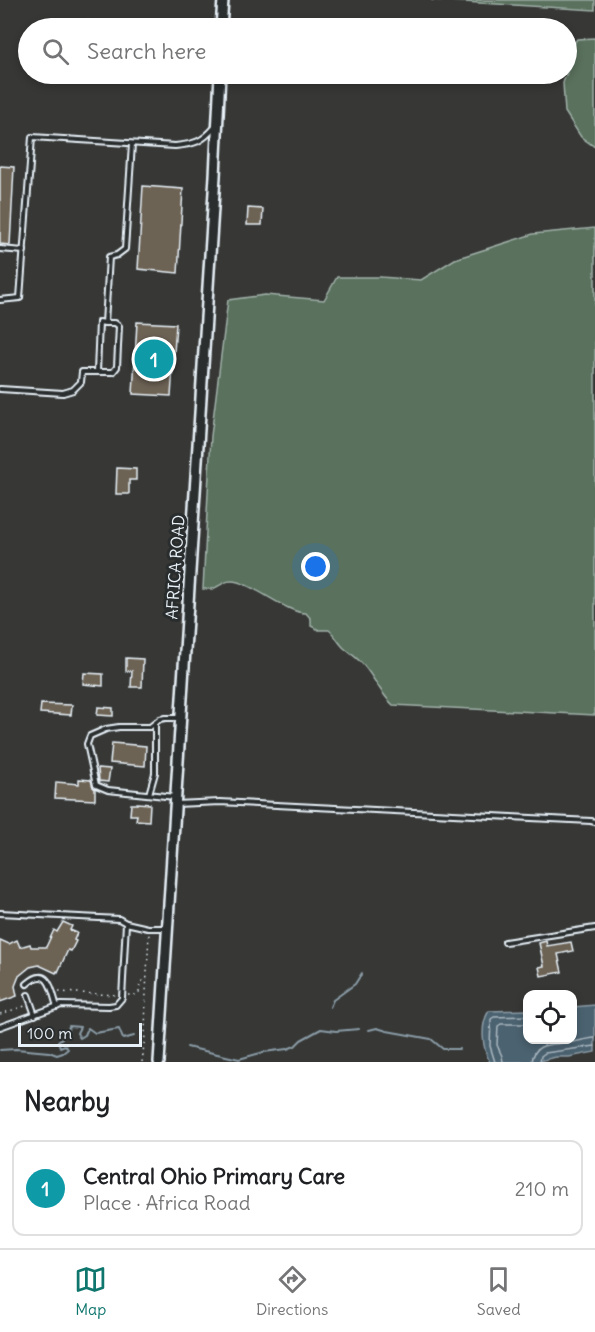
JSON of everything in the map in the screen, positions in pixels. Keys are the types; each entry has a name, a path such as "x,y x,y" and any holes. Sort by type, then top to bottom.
{"street":[{"path":"222,18 223,0"},
{"name":"AFRICA ROAD","path":"159,1062 220,84"}],"lane":[{"path":"0,300 20,298 32,136 132,144 191,145 206,137 218,124"},
{"path":"105,322 109,257 125,249 132,144"},
{"path":"0,249 24,251"},
{"path":"0,389 63,393 73,390 81,382 82,372 97,372 113,372 117,367 119,326 115,323 99,322 97,372"},
{"path":"181,718 160,719 150,727 106,729 90,736 87,744 96,785 108,790 149,794 176,800 595,822"},
{"path":"149,794 154,773 155,724"},
{"path":"0,913 111,918 150,928 168,928"},
{"path":"0,1027 61,1005 116,1005 122,998 126,923"},
{"path":"505,942 595,928"},
{"path":"27,984 36,978 44,977 50,982 57,1006"},
{"path":"28,995 35,1015"}],"path":[{"path":"142,1062 150,928"},
{"path":"127,995 137,994 140,982 147,979"}],"green space":[{"path":"431,0 595,0 595,10"},
{"path":"595,38 595,147 581,137 565,112 563,84 577,84 577,39"},
{"path":"595,228 595,715 393,705 363,664 344,648 329,630 319,630 311,626 311,619 306,613 291,609 238,582 230,581 212,589 203,589 211,436 228,300 265,295 324,300 337,277 421,280 455,259 533,234"}],"water":[{"path":"595,1005 595,1052 536,1062 490,1062 483,1036 484,1022 489,1011 523,1010 523,1044 577,1044 577,1007"}],"building":[{"path":"0,166 14,167 10,245 0,244"},
{"path":"143,186 183,189 178,273 138,269"},
{"path":"248,208 263,209 262,225 247,225"},
{"path":"137,322 176,324 171,396 133,394"},
{"path":"117,468 136,469 136,480 129,480 129,494 116,494"},
{"path":"126,658 143,659 142,687 131,687 132,671 126,671"},
{"path":"84,673 103,674 103,686 83,684"},
{"path":"41,704 72,705 71,715 40,713"},
{"path":"98,707 113,708 113,716 97,715"},
{"path":"112,743 146,746 145,766 110,763"},
{"path":"98,768 110,769 108,782 99,781"},
{"path":"79,779 91,780 95,789 95,800 55,798 56,782 79,784"},
{"path":"131,804 150,804 149,821 136,820 137,815 130,815"},
{"path":"63,922 72,926 70,930 77,933 74,940 76,941 71,951 68,950 58,972 39,965 30,967 19,976 15,986 17,996 0,1002 0,940 9,944 17,940 20,947 30,944 31,947 46,947 54,930 57,932"},
{"path":"546,941 547,946 571,942 573,951 558,954 562,972 541,976 539,967 544,966 539,943"}],"waterway":[{"path":"330,1007 333,1000 355,984 362,973"},
{"path":"0,1050 16,1049 49,1052 57,1055 63,1053 68,1049 65,1045 60,1047 58,1041 69,1026 80,1027 77,1033 80,1038 85,1035 88,1028 95,1033 119,1029 123,1039 134,1036"},
{"path":"369,1030 377,1028 431,1039 443,1049 459,1049"},
{"path":"187,1047 239,1059 287,1049 321,1029 336,1031 359,1029"}],"place":[{"name":"Central Ohio Primary Care","path":"154,359"}]}
